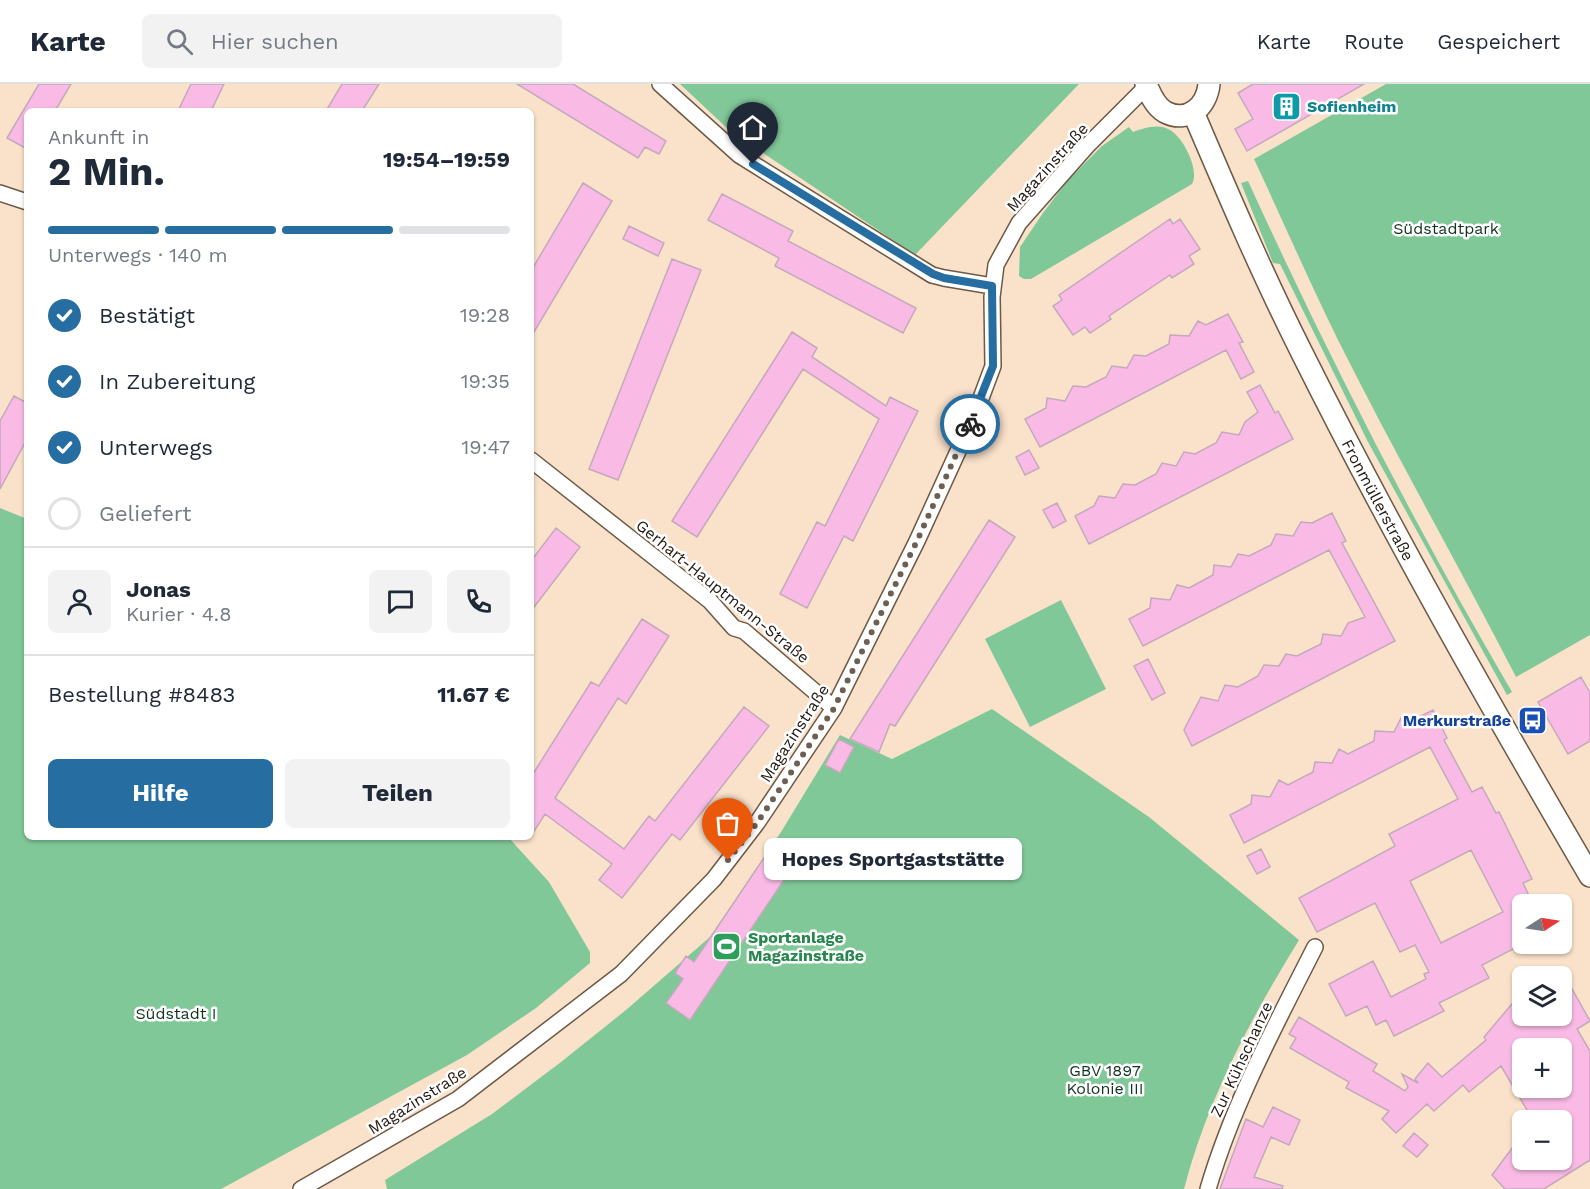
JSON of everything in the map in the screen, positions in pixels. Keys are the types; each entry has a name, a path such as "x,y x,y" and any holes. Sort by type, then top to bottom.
{"main road":[{"path":"1147,85 1158,105 1165,112 1184,115 1200,108 1205,101 1209,84"},
{"name":"Fronmüllerstraße","path":"1193,112 1228,196 1302,354 1401,544 1510,740 1590,876"}],"street":[{"path":"660,84 739,155 933,274 992,286"},
{"name":"Magazinstraße","path":"301,1189 458,1099 621,974 714,879 757,823 834,708 917,541 975,414 993,366 992,286 996,265 1019,223 1087,146 1147,85"},
{"path":"0,193 24,201"},
{"name":"Gerhart-Hauptmann-Straße","path":"534,462 710,602 734,628 744,631 834,708"},
{"name":"Zur Kühschanze","path":"1208,1189 1220,1148 1250,1076 1315,947"}],"green space":[{"path":"680,84 1079,84 915,255 729,130"},
{"name":"Südstadtpark","path":"1386,84 1590,84 1590,635 1516,677 1338,340 1254,159"},
{"path":"1129,127 1133,132 1161,127 1175,134 1189,154 1194,171 1192,184 1031,279 1019,276 1020,247 1043,213 1068,180 1102,146"},
{"path":"1248,181 1309,311 1407,504 1512,692 1507,695 1368,442 1280,264 1273,263 1241,183"},
{"name":"Südstadt I","path":"0,508 24,518 24,840 511,840 549,882 590,952 590,963 536,1008 467,1055 221,1189 0,1189"},
{"path":"1061,600 1106,689 1030,727 985,639"},
{"name":"GBV 1897 Kolonie III","path":"992,709 1149,817 1299,940 1232,1060 1205,1124 1184,1189 387,1189 385,1180 492,1114 626,1010 710,937 781,832 840,735 892,759"}],"building":[{"path":"39,84 71,84 57,108 25,108"},
{"path":"191,84 224,84 212,108 179,108"},
{"path":"342,84 379,84 364,108 328,108"},
{"path":"517,84 573,84 666,141 659,154 645,147 638,158"},
{"name":"Sofienheim","path":"1253,84 1364,84 1247,151 1235,129 1253,119 1238,93"},
{"path":"24,109 24,147 7,138"},
{"path":"583,183 612,201 534,332 534,266"},
{"path":"722,194 793,231 788,241 916,308 903,333 775,266 779,258 708,220"},
{"path":"1170,219 1173,224 1180,219 1200,249 1189,256 1194,264 1172,278 1170,275 1109,316 1111,319 1090,333 1085,327 1073,335 1053,306 1062,300 1059,295"},
{"path":"629,226 664,243 658,256 623,239"},
{"path":"672,259 701,270 618,480 589,469"},
{"path":"1228,314 1243,342 1239,343 1254,372 1241,379 1226,350 1040,447 1025,419 1046,408 1047,398 1065,401 1073,386 1086,387 1106,377 1112,366 1127,368 1134,355 1146,356 1169,344 1170,335 1189,336 1198,321 1206,325"},
{"path":"792,332 817,348 812,357 886,406 890,397 918,411 853,541 844,536 807,608 780,594 817,522 825,526 879,419 803,369 697,537 672,521"},
{"path":"1260,385 1275,413 1278,411 1293,439 1089,544 1075,516 1094,506 1099,496 1115,498 1123,484 1135,485 1156,474 1162,463 1176,466 1184,452 1195,454 1216,443 1222,432 1239,435 1245,422 1258,412 1247,392"},
{"path":"14,396 24,401 24,445 0,489 0,421"},
{"path":"1029,450 1039,468 1025,475 1016,457"},
{"path":"1057,503 1066,521 1053,528 1043,510"},
{"path":"1332,513 1346,541 1342,543 1395,641 1192,746 1184,730 1201,697 1218,701 1225,685 1238,687 1258,676 1264,665 1279,666 1286,654 1297,656 1321,644 1323,634 1341,636 1348,623 1365,617 1329,550 1143,646 1129,619 1150,608 1151,598 1170,600 1177,585 1189,588 1213,575 1214,565 1231,567 1238,554 1249,556 1271,545 1276,534 1293,536 1301,522 1312,523"},
{"path":"989,520 1015,537 895,726 890,724 879,752 850,739"},
{"path":"556,528 580,547 534,607 534,557"},
{"path":"642,619 669,636 626,704 618,698 555,798 624,849 649,816 655,821 744,707 769,726 680,840 672,834 622,898 599,880 612,864 545,814 534,831 534,772 591,682 599,686"},
{"path":"1148,659 1165,693 1152,700 1134,666"},
{"path":"1581,677 1590,693 1590,741 1568,754 1538,702"},
{"path":"1433,710 1447,738 1444,740 1472,792 1482,787 1496,813 1499,812 1532,879 1523,883 1528,894 1512,894 1512,950 1482,965 1489,978 1439,1003 1444,1011 1394,1036 1386,1020 1376,1025 1367,1006 1346,1016 1329,984 1373,961 1391,997 1426,979 1424,974 1429,972 1415,945 1400,952 1375,903 1317,932 1299,898 1395,846 1389,834 1458,799 1430,747 1244,843 1230,815 1251,804 1252,795 1270,797 1279,780 1288,785 1313,772 1315,762 1332,763 1339,749 1348,754 1374,741 1375,731 1394,732 1401,718 1413,720","holes":["1471,850 1503,912 1441,943 1410,881"]},
{"path":"839,739 854,747 840,773 825,765"},
{"path":"770,849 794,865 690,1020 666,1003 683,979 675,973 686,956 694,962"},
{"path":"1261,849 1270,867 1257,874 1247,856"},
{"path":"1572,989 1590,1021 1577,1029 1590,1051 1590,1160 1544,1189 1505,1189 1492,1175 1512,1148 1512,1170 1572,1170 1572,1110 1527,1110 1520,1098 1572,1098 1572,1038 1512,1038 1512,1085 1501,1066 1469,1092 1463,1085 1434,1111 1427,1104 1396,1133 1382,1119 1389,1111 1346,1088 1349,1082 1290,1048 1296,1038 1289,1034 1299,1017 1377,1064 1373,1071 1405,1091 1408,1087 1402,1074 1418,1083 1415,1079 1428,1063 1442,1077 1486,1040 1484,1037 1512,1004 1512,1026 1572,1026"},
{"path":"1273,1107 1300,1120 1289,1145 1271,1137 1254,1177 1283,1186 1282,1189 1220,1189 1246,1119 1263,1127"},
{"path":"1414,1133 1428,1145 1417,1157 1403,1146"}],"way so far":[{"path":"728,860 757,823 833,710 917,541 970,424"}],"place":[{"name":"Sofienheim","path":"1286,106"},
{"name":"Merkurstraße","path":"1532,720"},
{"name":"Hopes Sportgaststätte","path":"728,860"},
{"name":"Sportanlage Magazinstraße","path":"727,946"}],"route":[{"path":"753,164 933,274 992,286 993,366 970,424"}]}
